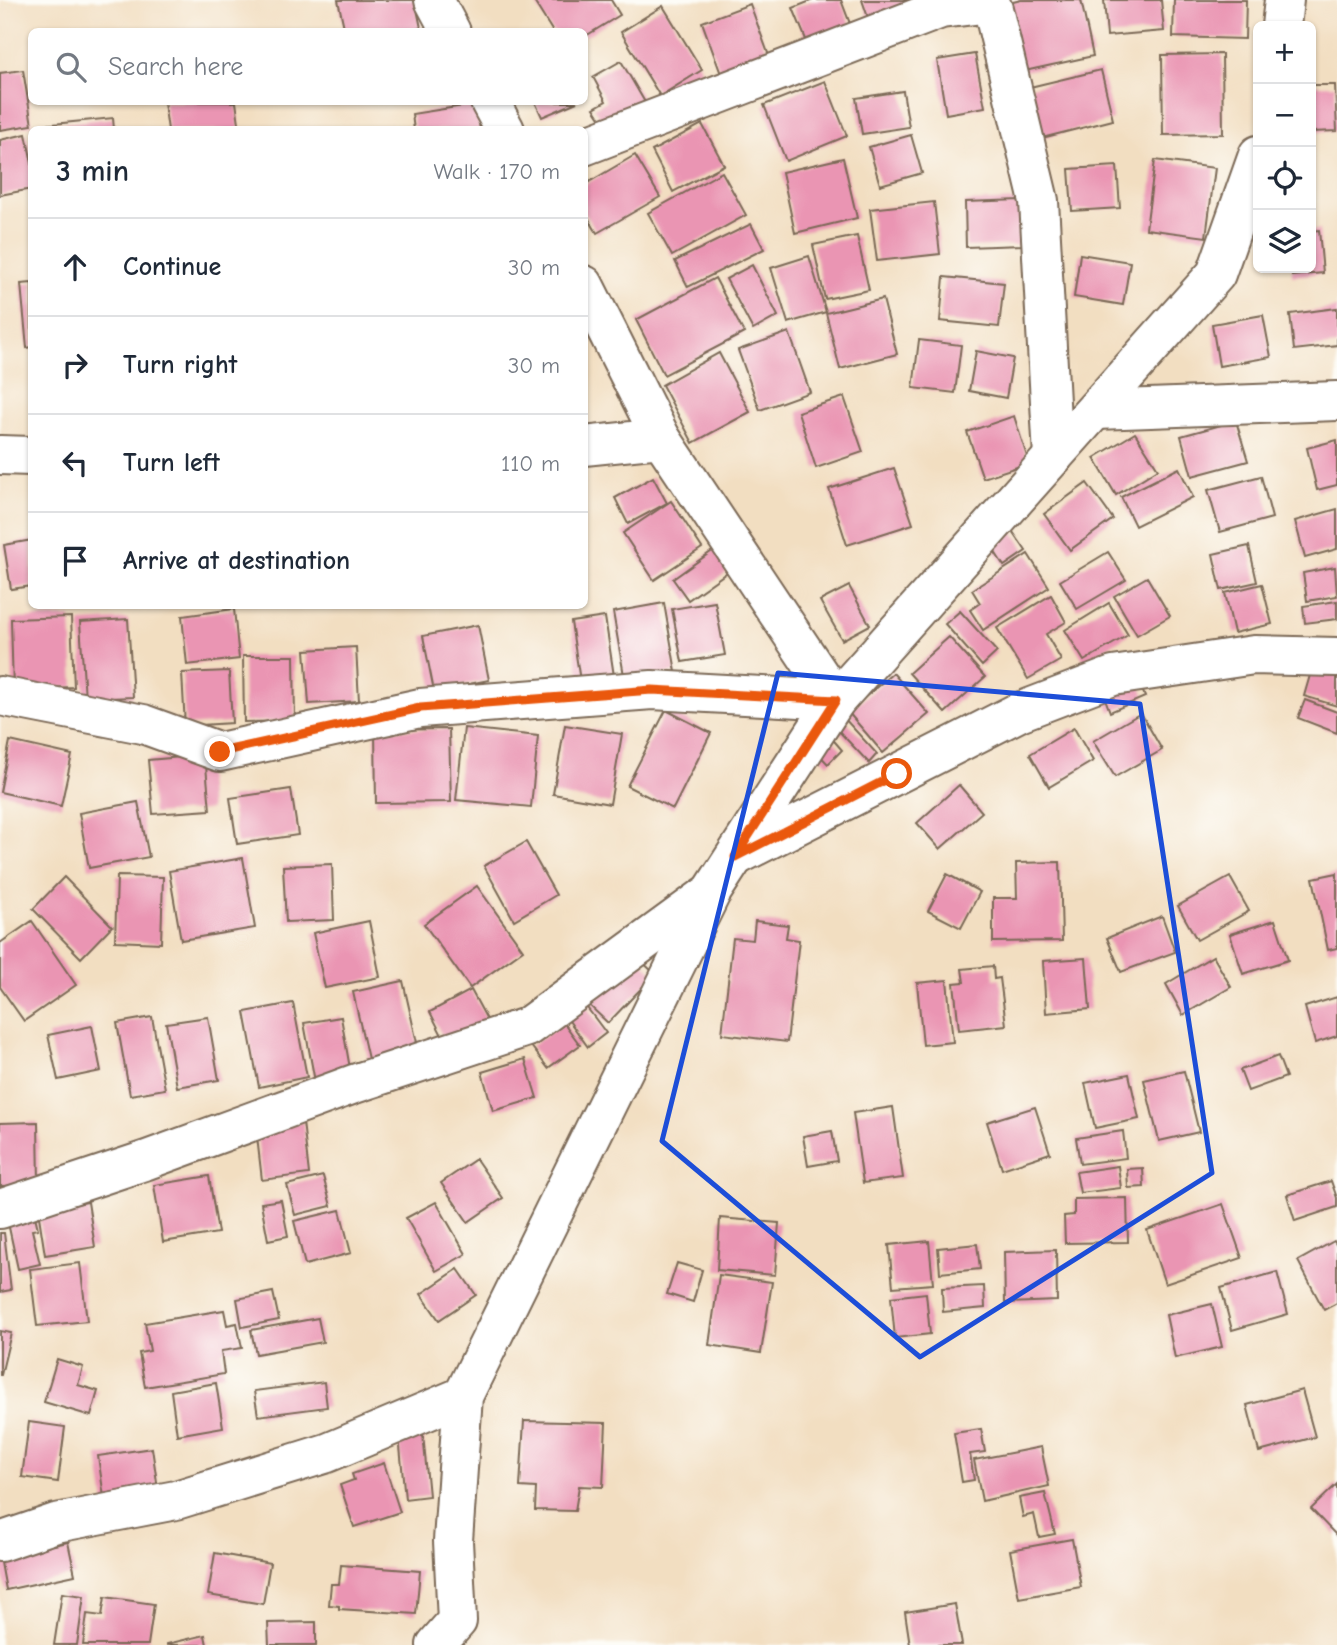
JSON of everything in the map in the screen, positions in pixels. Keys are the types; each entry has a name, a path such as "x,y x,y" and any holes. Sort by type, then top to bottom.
{"street":[{"path":"434,0 449,28"},
{"path":"1282,21 1284,0"},
{"path":"588,144 941,9 983,4 993,9 1039,201 1053,457"},
{"path":"491,105 503,126"},
{"path":"436,1645 457,1621 453,1541 463,1396 711,893 836,700 1216,274 1253,169"},
{"path":"588,293 661,438 836,700"},
{"path":"1096,410 1337,401"},
{"path":"588,446 661,438"},
{"path":"0,455 28,456"},
{"path":"735,857 1019,712 1113,676 1254,655 1337,657"},
{"path":"0,696 143,724 220,752 420,708 652,690 836,700"},
{"path":"0,1209 147,1160 354,1084 527,1027 711,893"},
{"path":"0,1542 56,1523 176,1500 314,1457 463,1396"}],"highlighted area":[{"path":"778,673 1140,704 1212,1173 920,1357 662,1141"}],"building":[{"path":"338,0 415,0 421,28 344,28"},
{"path":"533,0 611,0 620,15 588,35 588,28 550,28"},
{"path":"813,0 841,0 852,29 809,47 793,8"},
{"path":"862,0 918,0 870,23"},
{"path":"1021,0 1081,0 1093,56 1020,72 1005,4"},
{"path":"1104,0 1161,0 1164,31 1107,36"},
{"path":"1174,0 1246,0 1245,39 1173,37"},
{"path":"750,4 769,56 721,74 702,22"},
{"path":"663,6 702,70 660,96 621,32"},
{"path":"975,54 985,107 946,114 937,60"},
{"path":"1222,54 1223,134 1163,135 1162,55"},
{"path":"621,61 650,111 611,134 594,108 606,101 593,77"},
{"path":"23,70 32,125 0,130 0,73"},
{"path":"1101,70 1113,120 1042,138 1030,87"},
{"path":"825,81 847,136 786,161 764,105"},
{"path":"1316,85 1335,85 1337,131 1316,132"},
{"path":"903,91 909,127 862,134 856,98"},
{"path":"164,105 236,105 239,126 167,126"},
{"path":"476,105 479,126 414,126 412,114"},
{"path":"536,105 570,105 542,117"},
{"path":"113,118 114,126 43,126"},
{"path":"702,124 724,165 673,192 652,151"},
{"path":"26,134 28,190 0,195 0,140"},
{"path":"911,135 922,173 880,185 869,147"},
{"path":"635,155 660,197 597,233 588,218 588,183"},
{"path":"843,158 857,218 795,233 782,172"},
{"path":"1155,160 1215,168 1206,237 1146,229"},
{"path":"1117,166 1120,208 1072,211 1069,169"},
{"path":"722,172 746,215 672,256 648,213"},
{"path":"1021,200 1023,245 966,247 965,202"},
{"path":"934,202 940,254 877,261 870,209"},
{"path":"751,224 764,249 688,287 675,261"},
{"path":"1316,230 1319,230 1323,273 1292,276 1292,273 1316,273"},
{"path":"857,236 869,290 825,299 813,245"},
{"path":"1080,254 1130,262 1123,305 1074,297"},
{"path":"809,256 826,312 788,323 771,268"},
{"path":"752,265 778,316 753,330 726,279"},
{"path":"944,277 1004,283 999,327 940,321"},
{"path":"715,278 744,333 664,375 636,320"},
{"path":"28,283 27,348 21,284"},
{"path":"883,299 897,354 840,369 826,313"},
{"path":"1337,308 1337,345 1294,350 1290,314"},
{"path":"1263,315 1271,357 1219,366 1212,324"},
{"path":"789,332 810,392 760,410 738,350"},
{"path":"919,340 961,345 955,393 913,388"},
{"path":"976,351 1013,358 1006,398 969,391"},
{"path":"719,353 750,412 693,443 662,385"},
{"path":"844,397 863,452 816,468 798,412"},
{"path":"1014,416 1029,463 983,478 967,432"},
{"path":"1236,421 1248,461 1192,476 1181,436"},
{"path":"1135,433 1158,469 1116,495 1094,458"},
{"path":"1337,440 1337,485 1317,490 1307,448"},
{"path":"894,468 913,524 847,545 829,489"},
{"path":"1179,468 1193,497 1135,526 1121,497"},
{"path":"1261,476 1272,518 1220,532 1208,490"},
{"path":"653,477 667,503 628,524 615,498"},
{"path":"1087,483 1113,519 1070,550 1044,514"},
{"path":"671,501 702,548 654,580 623,533"},
{"path":"1337,509 1337,549 1305,558 1295,521"},
{"path":"1013,532 1026,551 1004,566 991,546"},
{"path":"28,541 28,587 11,589 4,545"},
{"path":"1249,546 1257,582 1221,590 1213,554"},
{"path":"718,547 733,568 688,600 673,579"},
{"path":"1108,552 1126,580 1077,609 1060,581"},
{"path":"1028,554 1049,587 983,630 970,610 980,603 972,590"},
{"path":"1335,567 1337,596 1307,601 1303,573"},
{"path":"1147,577 1170,616 1137,635 1114,596"},
{"path":"1262,584 1272,624 1234,633 1225,593"},
{"path":"849,586 870,625 842,640 820,601"},
{"path":"1051,595 1066,622 1046,634 1061,660 1028,679 997,628"},
{"path":"1337,601 1337,619 1305,623 1303,606"},
{"path":"715,602 725,655 682,662 672,609"},
{"path":"664,603 676,672 625,681 613,612"},
{"path":"1109,603 1128,635 1084,661 1065,630"},
{"path":"234,609 239,659 187,665 182,616"},
{"path":"960,611 997,652 982,666 945,624"},
{"path":"71,617 74,687 13,689 11,619"},
{"path":"605,617 614,676 580,681 571,622"},
{"path":"128,619 133,697 85,699 80,622"},
{"path":"478,625 489,680 434,691 423,636"},
{"path":"949,637 985,677 945,713 909,673"},
{"path":"356,647 359,701 309,704 305,650"},
{"path":"243,656 294,656 295,721 244,722"},
{"path":"1313,665 1337,672 1337,706 1304,696"},
{"path":"229,671 232,723 185,726 182,673"},
{"path":"893,673 929,714 883,753 848,712"},
{"path":"1138,679 1145,697 1110,712 1103,693"},
{"path":"1305,700 1337,712 1337,733 1298,718"},
{"path":"666,710 711,733 673,809 627,786"},
{"path":"1141,713 1162,750 1115,777 1093,741"},
{"path":"843,717 877,754 869,763 834,726"},
{"path":"565,725 622,734 610,804 553,794"},
{"path":"464,728 538,736 531,807 456,800"},
{"path":"1074,728 1093,761 1049,787 1030,754"},
{"path":"449,729 451,802 376,803 375,730"},
{"path":"829,735 842,750 828,764 814,749"},
{"path":"10,741 72,755 61,806 0,792"},
{"path":"205,755 210,810 153,814 148,760"},
{"path":"959,785 982,812 940,849 917,823"},
{"path":"291,789 298,835 237,844 230,798"},
{"path":"138,802 149,857 89,868 79,813"},
{"path":"526,842 556,895 514,920 484,866"},
{"path":"243,858 255,928 181,940 169,871"},
{"path":"1060,862 1062,941 993,942 993,898 1017,898 1016,863"},
{"path":"332,864 334,920 286,922 283,866"},
{"path":"1337,873 1337,948 1328,950 1313,878"},
{"path":"947,874 980,892 961,928 928,911"},
{"path":"117,876 163,877 161,943 115,941"},
{"path":"64,877 112,926 81,958 33,909"},
{"path":"1230,877 1249,911 1197,940 1178,906"},
{"path":"477,886 523,950 470,988 424,924"},
{"path":"1162,916 1175,952 1121,972 1107,938"},
{"path":"1275,920 1288,960 1243,974 1230,934"},
{"path":"32,921 76,985 24,1021 0,987 0,943"},
{"path":"369,921 380,977 325,988 313,933"},
{"path":"755,921 788,925 786,938 799,940 787,1042 722,1034 733,938 753,940"},
{"path":"634,954 655,974 608,1023 590,1006"},
{"path":"1213,956 1231,987 1183,1015 1166,984"},
{"path":"1086,958 1090,1009 1046,1013 1043,961"},
{"path":"993,966 994,979 1000,978 1006,1025 959,1030 954,983 964,982 962,969"},
{"path":"947,980 953,1042 923,1045 917,983"},
{"path":"403,981 420,1056 370,1068 353,992"},
{"path":"471,990 491,1027 449,1049 430,1012"},
{"path":"1337,997 1337,1036 1315,1043 1305,1007"},
{"path":"293,1003 307,1077 259,1087 245,1012"},
{"path":"585,1005 606,1033 588,1047 567,1018"},
{"path":"152,1017 165,1089 130,1095 117,1023"},
{"path":"208,1017 219,1080 177,1087 166,1023"},
{"path":"341,1017 352,1080 316,1087 304,1023"},
{"path":"564,1023 580,1045 548,1068 531,1046"},
{"path":"92,1026 101,1071 58,1080 48,1035"},
{"path":"1278,1056 1286,1077 1248,1091 1240,1070"},
{"path":"525,1059 537,1098 493,1111 482,1072"},
{"path":"1184,1071 1199,1132 1159,1141 1144,1080"},
{"path":"1129,1074 1139,1119 1095,1128 1085,1083"},
{"path":"893,1107 903,1178 863,1183 853,1113"},
{"path":"1035,1107 1050,1153 1002,1169 987,1122"},
{"path":"38,1122 39,1185 0,1186 0,1123"},
{"path":"303,1122 309,1174 262,1180 256,1128"},
{"path":"832,1131 837,1161 808,1166 803,1136"},
{"path":"1123,1131 1126,1158 1080,1164 1076,1138"},
{"path":"476,1159 503,1198 468,1222 441,1183"},
{"path":"1118,1166 1121,1188 1080,1193 1076,1172"},
{"path":"1143,1168 1144,1187 1128,1188 1127,1169"},
{"path":"209,1176 218,1233 163,1242 154,1185"},
{"path":"323,1176 331,1206 295,1215 287,1185"},
{"path":"1331,1181 1337,1207 1295,1221 1287,1195"},
{"path":"1127,1198 1128,1242 1065,1243 1064,1216 1074,1215 1074,1199"},
{"path":"281,1200 288,1236 268,1240 261,1203"},
{"path":"88,1202 95,1247 45,1255 38,1210"},
{"path":"436,1202 466,1254 436,1271 406,1218"},
{"path":"1223,1204 1242,1258 1165,1284 1147,1230"},
{"path":"340,1210 351,1253 305,1265 294,1221"},
{"path":"34,1212 38,1229 32,1230 40,1264 18,1269 7,1218"},
{"path":"720,1218 779,1223 775,1275 717,1270"},
{"path":"0,1233 4,1233 11,1290 0,1292"},
{"path":"929,1241 933,1284 893,1287 889,1245"},
{"path":"1334,1241 1337,1246 1337,1303 1324,1310 1298,1261"},
{"path":"977,1244 980,1269 940,1273 938,1248"},
{"path":"1056,1250 1057,1301 1005,1303 1004,1252"},
{"path":"80,1263 87,1321 37,1326 30,1269"},
{"path":"677,1263 702,1270 693,1302 667,1294"},
{"path":"458,1269 476,1295 439,1320 421,1294"},
{"path":"1277,1272 1288,1314 1232,1330 1221,1288"},
{"path":"719,1275 772,1282 761,1353 709,1345"},
{"path":"984,1286 985,1308 943,1312 942,1288"},
{"path":"273,1292 279,1320 242,1327 237,1299"},
{"path":"926,1293 930,1334 895,1338 891,1297"},
{"path":"1212,1304 1222,1347 1175,1358 1166,1315"},
{"path":"224,1310 227,1325 237,1323 242,1348 221,1351 224,1374 145,1387 139,1353 150,1351 145,1323"},
{"path":"318,1318 323,1342 256,1354 251,1330"},
{"path":"0,1331 11,1333 1,1375 0,1375"},
{"path":"57,1359 83,1367 78,1385 98,1391 91,1416 44,1402"},
{"path":"324,1382 327,1407 258,1416 254,1391"},
{"path":"216,1383 223,1427 177,1435 171,1391"},
{"path":"1302,1390 1315,1437 1259,1452 1247,1405"},
{"path":"524,1421 606,1423 603,1487 579,1486 575,1511 535,1510 536,1488 520,1487"},
{"path":"29,1422 65,1427 58,1482 22,1477"},
{"path":"981,1429 985,1452 970,1454 974,1480 962,1482 954,1433"},
{"path":"423,1434 429,1496 405,1499 399,1436"},
{"path":"1041,1447 1049,1486 982,1501 974,1460"},
{"path":"152,1448 159,1496 105,1504 98,1456"},
{"path":"384,1463 400,1512 354,1527 340,1485 354,1480 352,1474"},
{"path":"1337,1484 1337,1536 1311,1509"},
{"path":"1045,1493 1055,1534 1039,1537 1034,1514 1023,1517 1019,1498"},
{"path":"1072,1539 1081,1587 1019,1598 1010,1550"},
{"path":"68,1542 75,1575 6,1590 0,1557"},
{"path":"215,1553 270,1563 263,1604 208,1595"},
{"path":"341,1565 420,1571 416,1614 339,1609 339,1606 329,1605 331,1584 339,1584"},
{"path":"62,1593 84,1596 77,1645 54,1645"},
{"path":"105,1597 154,1604 148,1645 83,1645 87,1614 102,1616"},
{"path":"955,1604 962,1645 910,1645 905,1612"},
{"path":"316,1622 316,1645 269,1645 268,1623"},
{"path":"205,1635 207,1645 167,1645 167,1644"}],"route":[{"path":"220,752 420,708 652,690 836,700 735,857 897,774"}]}
